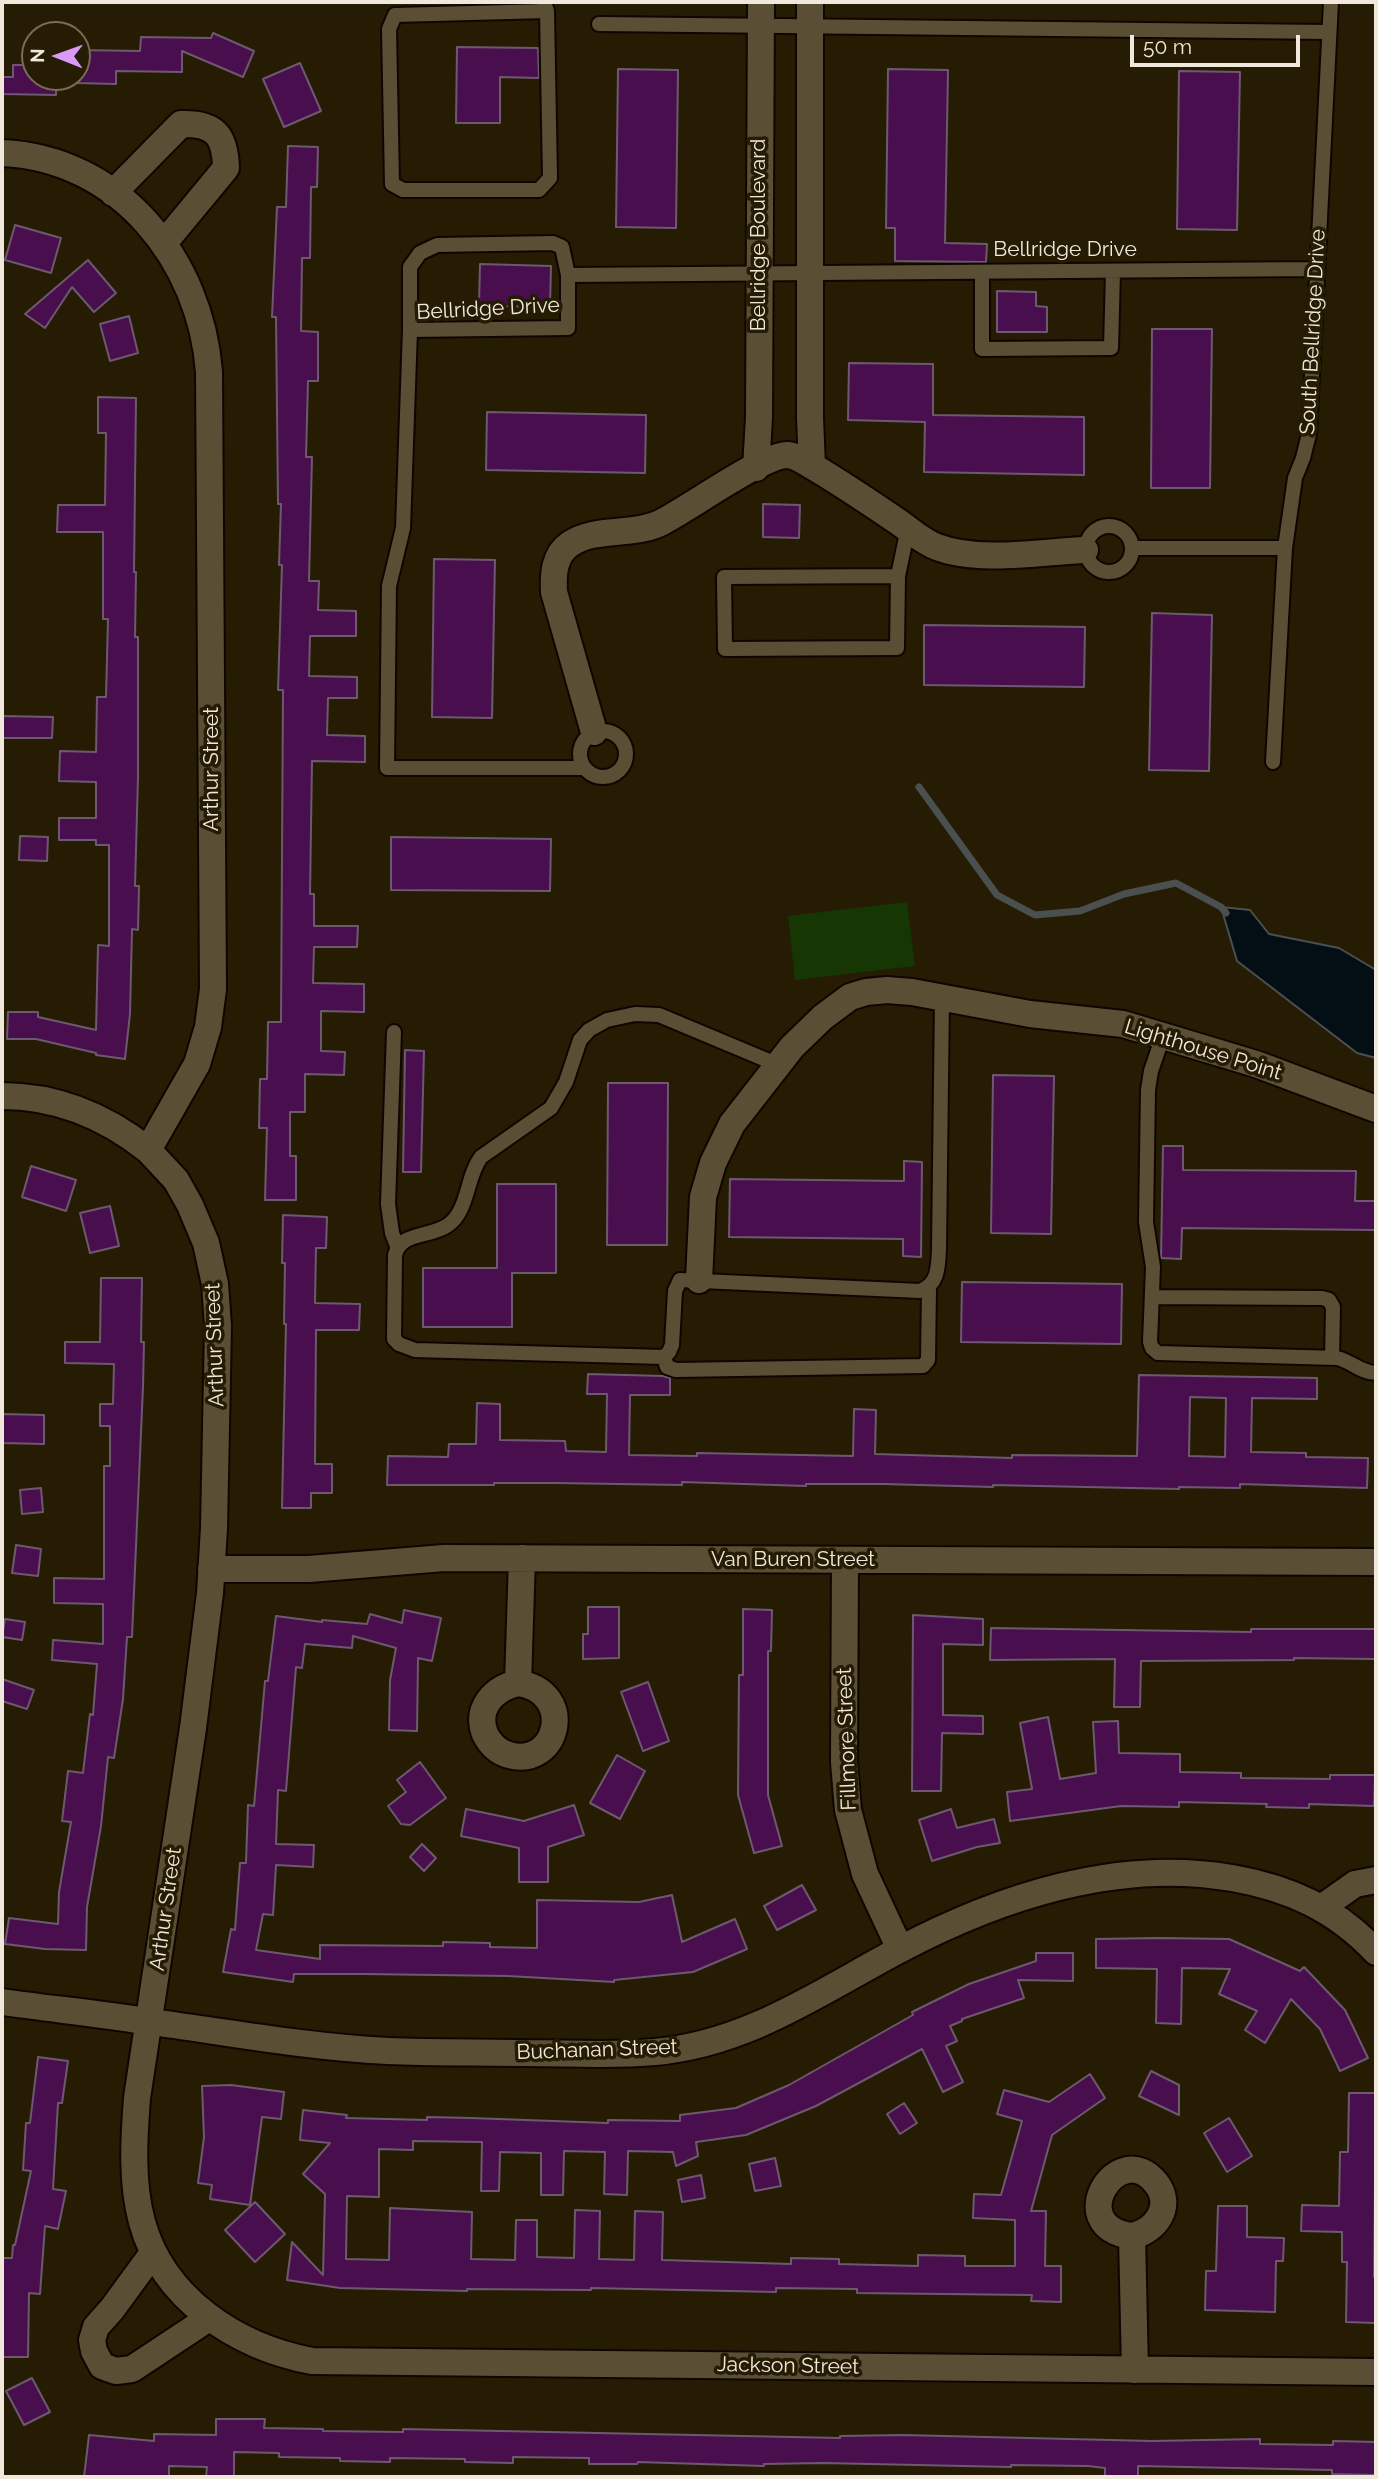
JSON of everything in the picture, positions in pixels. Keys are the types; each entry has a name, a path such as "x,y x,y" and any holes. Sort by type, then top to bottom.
{"street":[{"name":"Bellridge Boulevard","path":"761,14 759,418 766,462"},
{"path":"810,14 812,466"},
{"path":"113,193 181,124 200,123 216,132 225,148 226,168 164,243"},
{"name":"Arthur Street","path":"2,153 49,161 82,174 113,193 143,219 164,243 183,274 195,301 207,348 209,372 213,989 208,1027 197,1064 148,1150 176,1180 190,1205 206,1243 215,1284 218,1340 214,1528 193,1727 137,2098 134,2139 136,2190 149,2242"},
{"path":"594,732 554,592 554,573 562,552 571,543 589,536 633,531 657,524 766,462 785,455 796,456 935,546 971,554 1085,550"},
{"name":"Lighthouse Point","path":"699,1280 703,1197 713,1163 732,1124 776,1064 822,1017 850,997 887,990 1030,1014 1123,1024 1256,1064 1376,1110"},
{"path":"2,1096 51,1101 73,1107 109,1123 148,1150"},
{"name":"Van Buren Street","path":"211,1569 309,1569 444,1558 1376,1562"},
{"path":"518,1683 522,1559"},
{"name":"Fillmore Street","path":"845,1560 844,1762 848,1810 865,1874 900,1949"},
{"name":"Buchanan Street","path":"2,2003 289,2042 388,2051 618,2054 657,2052 714,2041 760,2026 900,1949 946,1926 997,1906 1050,1890 1116,1875 1167,1872 1208,1874 1258,1883 1301,1896 1339,1919 1376,1952"},
{"path":"1321,1908 1355,1884 1376,1880"},
{"path":"1132,2236 1135,2370"},
{"path":"149,2242 112,2309 96,2328 94,2351 102,2366 116,2371 132,2369 209,2318"},
{"name":"Jackson Street","path":"149,2242 182,2293 209,2318 240,2338 268,2350 301,2359 334,2362 1376,2372"}],"lane":[{"name":"South Bellridge Drive","path":"1285,548 1295,478 1309,434 1331,2"},
{"path":"545,7 550,178 539,190 403,190 392,184 389,29 395,15 545,7"},
{"path":"599,24 761,14 810,14 1329,32"},
{"path":"410,330 410,267 420,253 437,245 553,243 562,247 568,275"},
{"name":"Bellridge Drive","path":"583,768 387,768 388,586 403,528 410,330 568,328 568,275 1316,269"},
{"path":"982,272 982,349 995,349 1111,348 1113,271"},
{"path":"1108,526 1124,531 1132,548 1126,565 1110,572 1093,566 1087,559 1085,550 1091,533 1108,526"},
{"path":"898,576 724,577 725,649 897,648 898,576 908,528"},
{"path":"1132,548 1285,548 1273,762"},
{"path":"605,731 616,735 624,744 626,755 623,766 615,774 604,778 592,775 583,768 579,755 583,741 594,732 605,731"},
{"path":"664,1357 667,1367 676,1370 923,1366 928,1360 929,1288 934,1280 939,1249 943,998"},
{"path":"776,1064 659,1015 635,1014 607,1020 589,1030 580,1040 566,1082 551,1108 481,1157 475,1165 458,1215 447,1226 403,1240 397,1246 394,1339 399,1344 415,1350 664,1357 672,1345 675,1291 680,1280 920,1291 929,1288"},
{"path":"394,1032 388,1204 392,1233 397,1246"},
{"path":"1163,1035 1151,1071 1148,1090 1146,1222 1153,1267 1152,1348 1158,1353 1332,1358 1350,1361 1362,1370 1376,1373"},
{"path":"1152,1297 1329,1300 1333,1307 1332,1358"}],"green space":[{"path":"907,902 915,966 795,980 788,916"}],"shaded area":[{"path":"1221,907 1250,910 1269,934 1339,948 1376,970 1376,1058 1357,1053 1237,961"}],"building":[{"path":"213,33 254,51 243,77 182,51 182,72 116,71 116,84 91,83 91,50 140,51 141,37 211,38"},
{"path":"457,47 538,48 539,78 500,77 500,123 456,123"},
{"path":"300,63 321,111 284,127 263,79"},
{"path":"13,65 21,65 21,91 56,91 56,95 2,94 2,77 13,77"},
{"path":"618,69 678,70 676,228 616,227"},
{"path":"888,69 948,70 945,243 987,244 986,262 895,261 895,228 886,228"},
{"path":"1179,71 1240,72 1237,230 1177,229"},
{"path":"288,146 318,147 317,187 311,187 310,258 302,258 301,331 318,332 318,381 308,381 306,457 312,457 309,581 319,581 318,610 356,611 356,636 310,636 309,676 357,677 357,698 328,698 327,735 365,736 365,762 312,761 310,894 314,894 314,926 358,926 357,947 314,947 313,983 364,984 364,1012 321,1011 321,1051 345,1052 344,1075 305,1074 305,1112 290,1112 290,1156 296,1156 296,1200 265,1200 267,1128 259,1128 260,1079 267,1079 268,1022 281,1022 283,690 278,690 282,565 279,565 281,504 278,504 276,317 272,317 277,207 286,207"},
{"path":"15,225 61,238 51,273 5,260"},
{"path":"88,260 116,293 94,312 72,287 45,328 25,314"},
{"path":"480,264 551,266 550,307 479,306"},
{"path":"997,291 1036,292 1036,306 1047,307 1047,332 997,332"},
{"path":"129,316 138,353 110,361 100,324"},
{"path":"1152,329 1212,329 1210,488 1151,488"},
{"path":"849,363 933,364 933,415 1084,417 1084,475 924,472 925,422 848,420"},
{"path":"98,397 136,398 134,572 135,637 138,637 138,777 135,886 139,886 138,930 132,929 130,1014 125,1059 96,1055 36,1039 7,1039 8,1012 38,1012 38,1017 96,1030 98,945 109,946 109,845 96,845 96,840 59,840 59,818 96,818 96,782 59,781 60,751 96,752 97,697 106,697 108,619 103,619 103,532 57,532 58,505 105,505 106,433 98,433"},
{"path":"487,412 646,415 645,473 486,470"},
{"path":"763,504 800,505 799,538 763,537"},
{"path":"434,559 495,560 492,718 432,717"},
{"path":"1152,613 1212,615 1209,771 1149,770"},
{"path":"924,625 1085,627 1084,687 924,685"},
{"path":"2,716 53,717 52,738 2,738"},
{"path":"20,836 48,837 47,861 19,860"},
{"path":"391,837 551,839 550,891 391,890"},
{"path":"405,1050 424,1051 421,1172 403,1172"},
{"path":"993,1075 1054,1076 1051,1234 991,1233"},
{"path":"608,1083 668,1083 667,1245 607,1245"},
{"path":"1163,1146 1183,1146 1183,1170 1356,1171 1355,1201 1376,1201 1376,1230 1182,1228 1181,1259 1161,1258"},
{"path":"904,1161 922,1162 921,1257 903,1256 903,1239 729,1237 730,1179 904,1181"},
{"path":"31,1166 76,1180 66,1211 22,1197"},
{"path":"497,1184 556,1184 556,1273 512,1273 512,1327 423,1327 423,1268 497,1268"},
{"path":"110,1206 119,1246 90,1253 80,1213"},
{"path":"283,1215 327,1217 326,1248 316,1248 315,1303 360,1304 359,1330 316,1330 315,1464 332,1464 332,1493 311,1493 311,1508 282,1508 286,1324 285,1263 282,1263"},
{"path":"101,1278 142,1278 143,1387 132,1637 127,1637 123,1699 114,1758 108,1757 101,1826 87,1907 86,1950 45,1949 5,1944 9,1918 58,1924 59,1892 71,1822 62,1821 68,1771 83,1773 90,1714 93,1715 97,1664 52,1660 53,1640 103,1644 103,1604 54,1603 54,1578 104,1579 104,1466 110,1466 110,1426 100,1426 100,1404 113,1404 114,1364 65,1363 65,1342 100,1342"},
{"path":"962,1282 1122,1284 1121,1344 961,1342"},
{"path":"588,1374 670,1378 670,1395 630,1395 629,1455 697,1456 697,1453 853,1456 854,1409 876,1410 875,1454 1012,1458 1012,1455 1137,1456 1139,1375 1317,1378 1317,1399 1252,1398 1251,1452 1306,1453 1306,1457 1368,1458 1367,1488 1240,1484 1240,1488 1179,1489 884,1484 806,1486 682,1482 682,1485 387,1485 388,1456 448,1457 449,1444 476,1444 477,1403 500,1404 500,1440 565,1441 566,1451 606,1452 607,1394 587,1394","holes":["1190,1397 1226,1398 1225,1457 1189,1456"]},
{"path":"2,1414 44,1415 44,1444 2,1443"},
{"path":"41,1488 43,1512 22,1514 20,1490"},
{"path":"16,1545 41,1549 38,1576 12,1573"},
{"path":"588,1607 619,1607 619,1658 583,1659 583,1634 588,1634"},
{"path":"743,1609 772,1610 771,1651 768,1651 768,1795 782,1846 754,1853 738,1795 739,1675 743,1675"},
{"path":"404,1610 441,1618 432,1661 418,1658 417,1731 389,1730 390,1680 396,1648 353,1636 352,1648 305,1644 302,1668 296,1667 286,1791 278,1790 276,1844 314,1845 313,1867 276,1865 273,1915 263,1914 256,1950 320,1959 320,1945 443,1946 443,1942 537,1948 537,1900 639,1902 672,1895 682,1942 735,1919 747,1949 693,1972 614,1982 508,1976 294,1974 293,1982 223,1972 231,1929 235,1930 240,1863 246,1863 248,1805 254,1806 265,1681 268,1681 276,1616 367,1624 370,1614 402,1623"},
{"path":"913,1615 983,1619 983,1645 943,1644 943,1715 983,1716 983,1734 942,1733 941,1791 912,1791"},
{"path":"5,1619 25,1622 22,1640 2,1637"},
{"path":"991,1628 1251,1632 1251,1629 1376,1629 1376,1659 1141,1661 1140,1707 1114,1707 1115,1659 990,1660"},
{"path":"2,1679 34,1690 27,1709 2,1701"},
{"path":"648,1682 669,1741 643,1751 621,1692"},
{"path":"1048,1717 1060,1779 1096,1773 1093,1722 1118,1721 1119,1753 1180,1754 1180,1772 1241,1773 1241,1778 1330,1779 1330,1775 1375,1775 1374,1806 1309,1804 1309,1808 1179,1802 1179,1807 1121,1806 1010,1821 1007,1792 1032,1789 1020,1723"},
{"path":"617,1755 645,1771 620,1819 590,1803"},
{"path":"420,1762 446,1798 410,1825 401,1824 388,1806 406,1792 397,1780"},
{"path":"574,1805 584,1835 548,1847 548,1882 519,1882 519,1848 461,1836 466,1809 524,1821"},
{"path":"951,1809 957,1828 994,1819 1000,1843 932,1861 919,1820"},
{"path":"422,1844 436,1858 424,1871 410,1857"},
{"path":"802,1885 816,1910 777,1930 764,1906"},
{"path":"1096,1939 1229,1939 1300,1971 1304,1967 1345,2010 1368,2058 1340,2071 1320,2029 1291,1999 1265,2043 1245,2030 1257,2011 1219,1994 1230,1969 1182,1968 1181,2024 1156,2023 1157,1969 1096,1968"},
{"path":"1036,1953 1073,1953 1073,1981 1018,1980 1024,1998 962,2019 950,2026 957,2041 946,2046 963,2082 943,2092 922,2049 816,2106 746,2135 696,2142 698,2156 676,2166 673,2152 628,2151 627,2195 604,2194 605,2152 564,2151 563,2195 541,2195 541,2153 500,2152 499,2191 481,2191 482,2142 413,2141 413,2150 379,2149 379,2197 347,2196 346,2259 389,2260 390,2208 472,2212 471,2259 515,2260 516,2220 537,2220 537,2257 574,2258 575,2210 600,2211 599,2259 634,2260 635,2211 663,2212 662,2260 791,2264 791,2258 839,2259 839,2264 918,2266 918,2255 965,2256 965,2266 1015,2266 1015,2220 973,2218 974,2194 1001,2195 1022,2121 997,2114 1004,2090 1049,2102 1090,2074 1105,2098 1052,2135 1031,2211 1046,2211 1045,2266 1061,2266 1061,2302 1031,2301 1032,2295 857,2293 857,2289 776,2288 776,2292 591,2288 467,2291 340,2288 287,2280 292,2242 323,2275 325,2194 303,2174 330,2143 300,2140 303,2110 347,2115 346,2118 427,2120 427,2117 608,2123 608,2120 680,2121 680,2115 736,2108 789,2085 913,2015 912,2012 969,1984 1036,1961"},
{"path":"38,2057 68,2061 62,2103 58,2103 53,2189 66,2191 58,2229 45,2226 40,2294 29,2293 28,2357 2,2357 2,2258 12,2258 31,2171 23,2170 26,2123 30,2123"},
{"path":"1151,2071 1179,2085 1179,2115 1139,2096"},
{"path":"231,2085 284,2092 281,2119 262,2117 250,2205 210,2199 212,2185 198,2183 204,2137 202,2086"},
{"path":"1349,2093 1376,2093 1376,2323 1346,2322 1347,2262 1342,2262 1342,2232 1301,2231 1302,2205 1339,2206 1340,2152 1348,2152"},
{"path":"904,2103 917,2123 900,2134 887,2114"},
{"path":"1229,2118 1252,2156 1227,2172 1204,2133"},
{"path":"775,2158 781,2186 755,2191 749,2164"},
{"path":"701,2175 705,2198 682,2202 678,2180"},
{"path":"255,2202 285,2234 255,2262 225,2230"},
{"path":"1218,2206 1247,2206 1247,2237 1284,2238 1283,2261 1276,2261 1275,2312 1205,2310 1206,2271 1216,2271"},
{"path":"32,2378 50,2412 24,2425 6,2391"},
{"path":"216,2419 265,2419 264,2428 323,2431 403,2432 403,2429 840,2438 903,2435 1152,2441 1260,2439 1260,2444 1333,2445 1333,2441 1376,2442 1376,2475 1332,2474 1332,2470 1138,2466 1138,2477 1105,2477 1105,2468 1088,2466 823,2463 764,2466 638,2462 589,2464 589,2458 513,2457 513,2463 390,2458 390,2462 340,2461 340,2458 279,2457 279,2453 234,2452 234,2477 206,2477 207,2467 169,2466 169,2477 84,2477 89,2435 154,2441 154,2434 216,2435"}],"waterway":[{"path":"919,787 997,895 1035,915 1080,911 1124,894 1176,883 1221,907 1226,913"}]}
